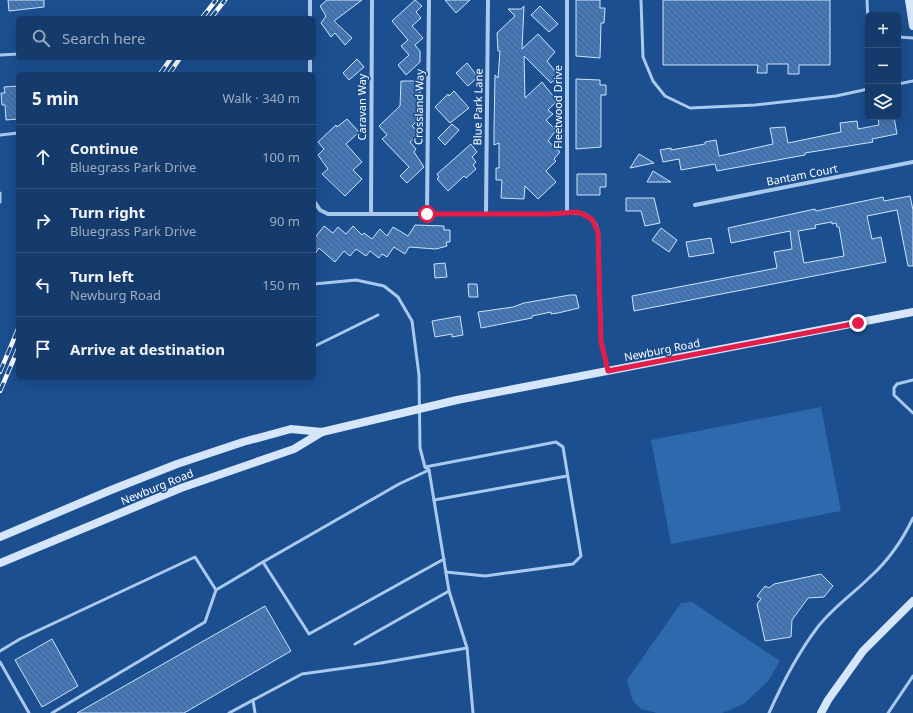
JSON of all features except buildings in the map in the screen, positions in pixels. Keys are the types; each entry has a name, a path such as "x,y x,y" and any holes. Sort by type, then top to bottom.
{"main road":[{"path":"909,0 913,26"},
{"name":"Newburg Road","path":"0,563 181,488 294,449 322,432 457,400 913,312"},
{"name":"Newburg Road","path":"0,537 177,464 291,429 322,432"},
{"path":"821,713 828,700 863,651 913,601"}],"street":[{"path":"310,0 310,16"},
{"name":"Caravan Way","path":"371,214 372,0"},
{"name":"Crossland Way","path":"427,214 429,0"},
{"name":"Blue Park Lane","path":"486,214 488,0"},
{"name":"Fleetwood Drive","path":"567,0 567,213"},
{"path":"310,60 310,72"},
{"name":"Bantam Court","path":"695,205 913,162"},
{"path":"316,205 320,210 328,214 486,214 578,212 586,214 596,224 601,341 608,371"}],"lane":[{"path":"641,0 643,57 654,81 665,96 690,108 754,104 836,96 865,90"},
{"path":"867,0 868,12"},
{"path":"901,37 913,38"},
{"path":"0,55 16,54"},
{"path":"901,83 913,81"},
{"path":"0,135 16,133"},
{"path":"0,193 0,202"},
{"path":"316,284 356,280 384,286 398,297 412,321 419,375 418,410 420,448 424,467 429,470 449,591 467,648 473,713"},
{"path":"316,344 378,315"},
{"path":"913,380 897,384 894,388 894,395 913,413"},
{"path":"424,467 556,442 563,446 581,556 573,564 485,576 446,572"},
{"path":"52,713 205,622 216,590 399,484 429,470"},
{"path":"434,500 568,476"},
{"path":"769,713 778,692 817,628 837,606 871,577 892,555 913,518"},
{"path":"0,651 20,639 195,557 216,590"},
{"path":"263,562 309,634 444,559"},
{"path":"355,644 449,591"},
{"path":"229,713 302,674 381,663 467,648"},
{"path":"0,662 29,713"},
{"path":"888,713 913,676"},
{"path":"253,700 255,713"}],"shaded area":[{"path":"821,407 841,511 671,544 651,440"},
{"path":"692,602 780,661 769,680 744,704 722,713 657,713 641,709 633,701 627,680 681,603"}],"railway":[{"path":"204,16 216,0"},
{"path":"213,16 225,0"},
{"path":"161,72 170,60"},
{"path":"170,72 179,60"},
{"path":"0,372 16,334"},
{"path":"0,391 16,354"}],"route":[{"path":"427,214 551,214 578,212 586,214 592,219 596,224 598,232 601,341 608,371 858,323"}]}
